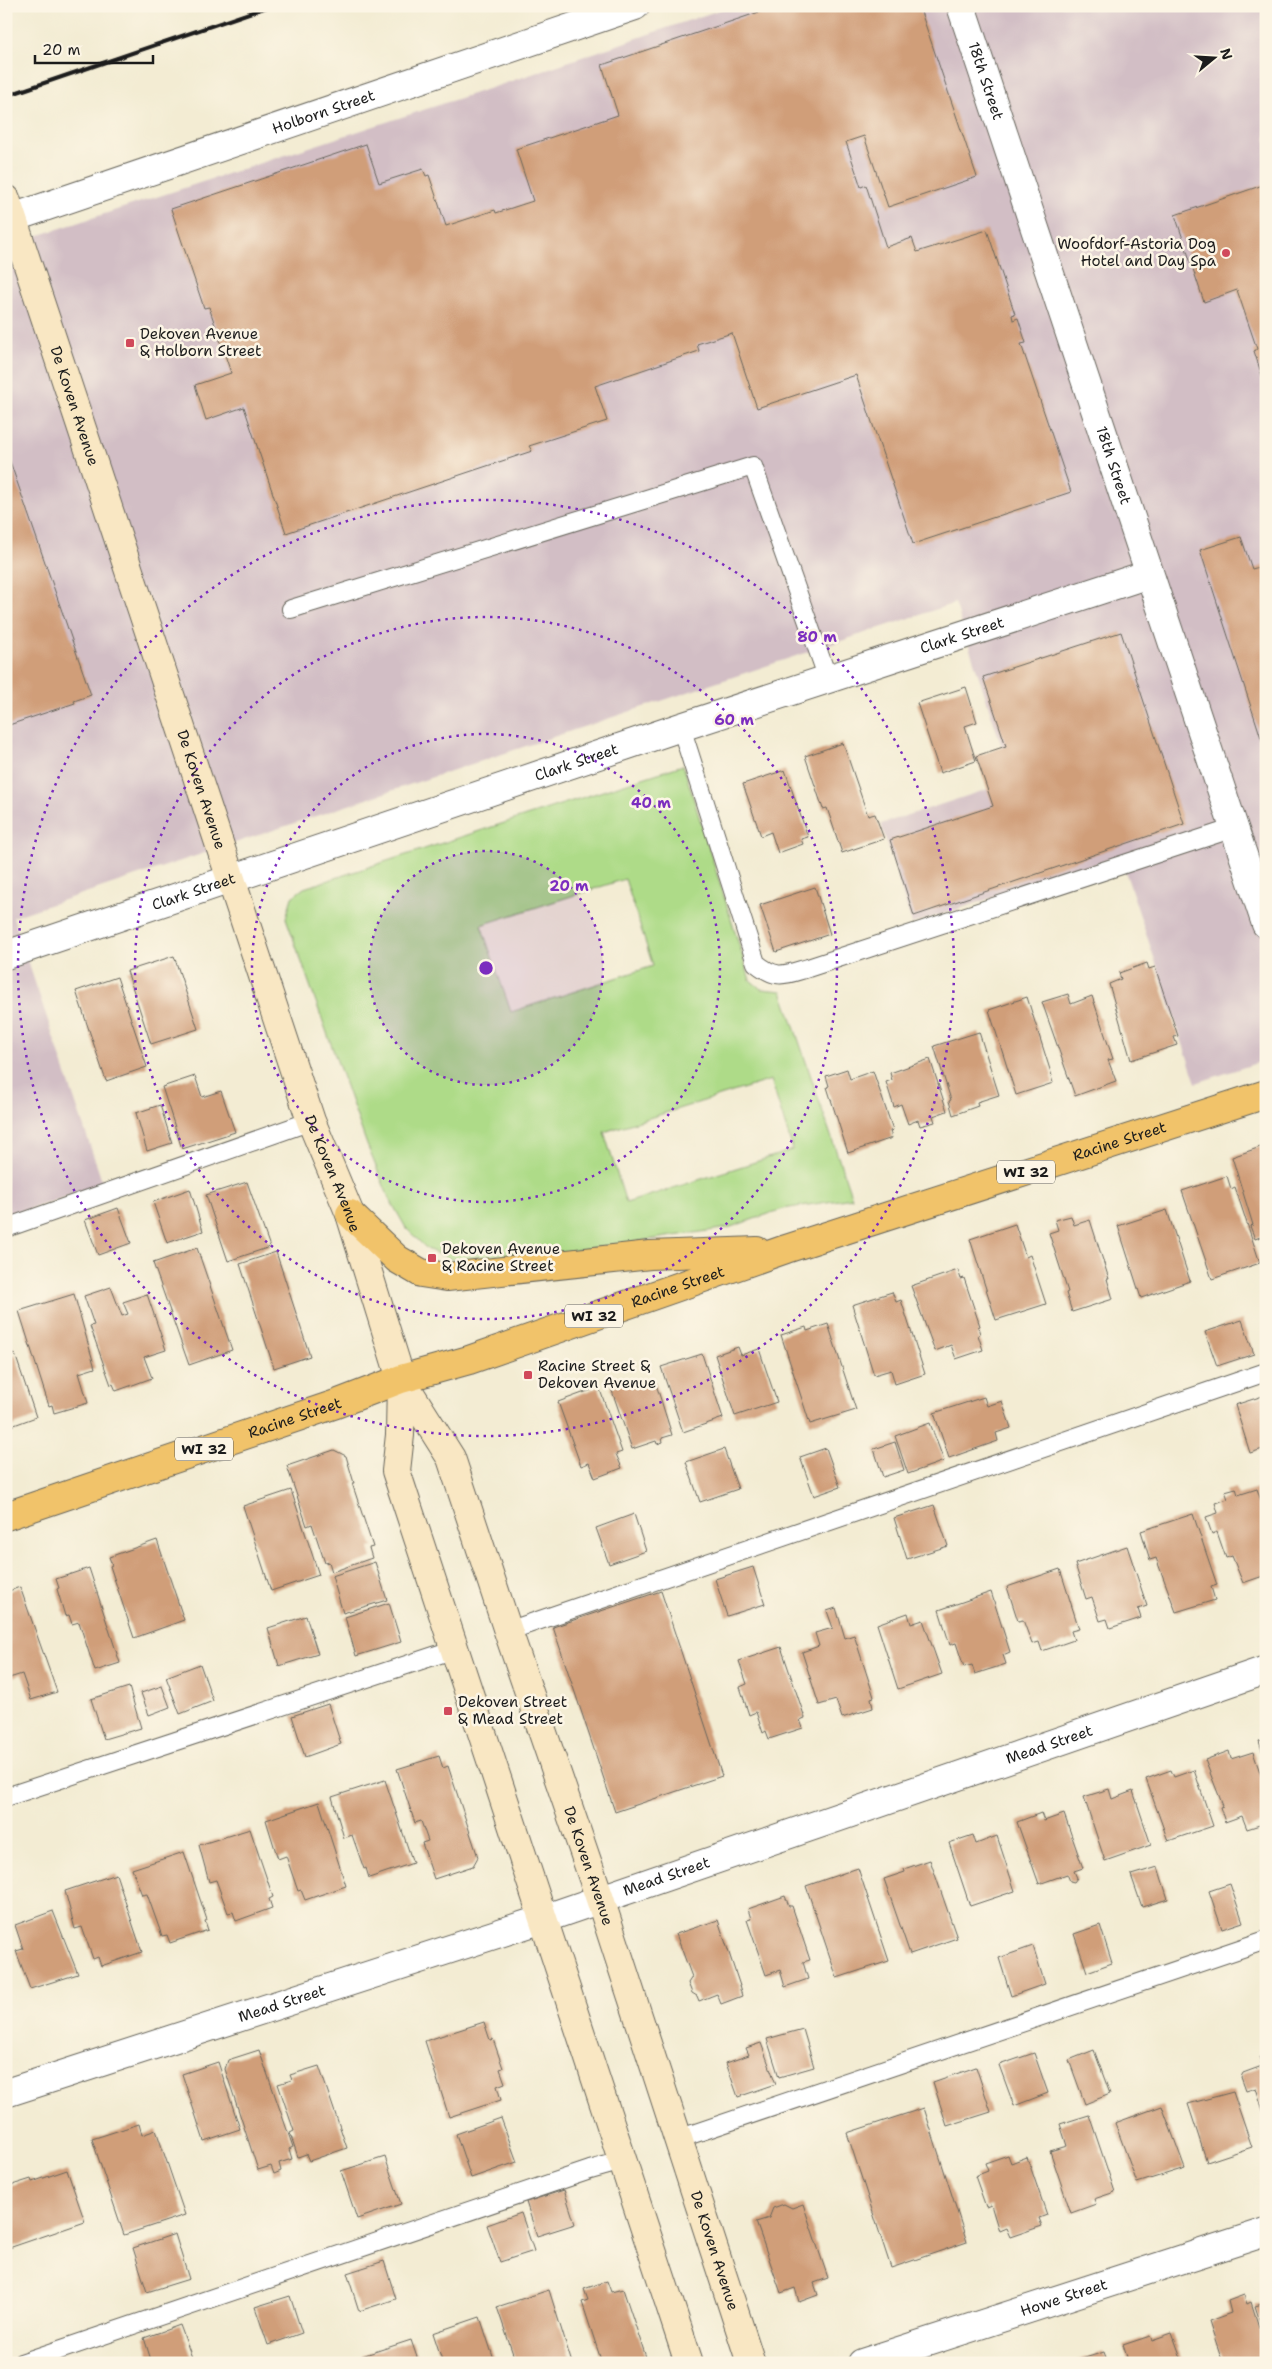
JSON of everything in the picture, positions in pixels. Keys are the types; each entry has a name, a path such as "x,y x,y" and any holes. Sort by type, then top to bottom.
{"main road":[{"name":"Racine Street","path":"6,1516 336,1404 401,1379 469,1360 786,1250 1266,1094"},
{"path":"350,1214 397,1259 420,1272 447,1277 650,1255 786,1250"}],"street":[{"name":"Holborn Street","path":"9,209 635,6"},
{"name":"18th Street","path":"962,6 1266,924"},
{"name":"De Koven Avenue","path":"9,209 311,1121 350,1214 401,1379 451,1458 600,1899 751,2363"},
{"name":"Clark Street","path":"6,955 681,727 1149,574"},
{"name":"De Koven Avenue","path":"401,1379 400,1435 396,1471 689,2363"},
{"name":"Mead Street","path":"6,2094 543,1919 1266,1670"},
{"name":"Howe Street","path":"862,2363 1266,2232"}],"lane":[{"path":"291,609 753,466 828,679"},
{"path":"681,727 756,963 769,973 783,975 808,968 1234,828"},
{"path":"6,1228 311,1121"},
{"path":"508,1631 1266,1372"},
{"path":"6,1797 455,1649"},
{"path":"678,2140 1266,1940"},
{"path":"21,2363 581,2173 622,2161"}],"shaded area":[{"path":"731,6 1266,6 1266,1060 1196,1083 1120,856 912,924 881,824 1013,781 955,603 13,917 103,1184 6,1217 6,246 500,85"}],"green space":[{"path":"683,765 750,980 761,989 782,991 852,1198 783,1209 728,1228 498,1262 450,1259 427,1249 406,1228 389,1198 367,1145 286,918 292,897 304,888","holes":["625,879 653,966 511,1012 481,925","771,1080 793,1150 626,1203 604,1132"]}],"building":[{"path":"777,6 919,6 977,177 888,207 864,136 846,142 861,187 866,185 886,247 912,238 917,252 987,230 1015,314 1012,315 1013,320 1018,318 1026,343 1021,344 1071,492 913,544 856,375 757,408 732,333 697,344 699,351 595,386 607,421 529,446 532,451 286,533 244,407 206,420 195,385 231,373 209,307 204,308 171,209 366,144 379,183 423,169 426,176 429,175 446,226 495,210 496,213 533,201 516,149 618,115 602,65"},
{"name":"Woofdorf-Astoria Dog Hotel and Day Spa","path":"1266,184 1265,385 1254,351 1257,349 1237,290 1204,302 1175,215"},
{"path":"6,450 91,695 74,701 75,703 6,726"},
{"path":"1241,537 1252,569 1266,565 1265,750 1200,550"},
{"path":"1121,632 1184,824 914,916 890,840 993,806 976,756 1006,746 983,677"},
{"path":"966,687 977,722 965,726 976,761 940,773 917,703"},
{"path":"843,743 868,816 875,814 884,839 842,853 827,808 823,809 805,756"},
{"path":"785,770 808,837 801,839 803,844 778,853 771,832 761,836 743,784"},
{"path":"815,887 830,934 776,952 760,905"},
{"path":"174,956 198,1029 151,1044 127,971"},
{"path":"1147,963 1149,969 1155,967 1178,1036 1174,1037 1177,1045 1131,1060 1109,984 1121,979 1119,973"},
{"path":"117,977 147,1067 106,1081 76,991"},
{"path":"1068,994 1071,1004 1092,996 1113,1059 1108,1060 1116,1081 1075,1096 1042,1002"},
{"path":"1027,997 1053,1083 1016,1095 989,1010"},
{"path":"979,1032 999,1095 977,1102 978,1106 953,1115 949,1101 951,1100 934,1046"},
{"path":"930,1059 947,1111 933,1116 935,1122 920,1126 918,1120 908,1124 901,1104 894,1107 886,1082 892,1080 890,1073"},
{"path":"847,1069 850,1079 873,1071 893,1130 890,1131 892,1138 848,1153 827,1087 829,1086 826,1076"},
{"path":"195,1076 202,1097 221,1091 235,1132 182,1149 162,1087"},
{"path":"160,1105 172,1143 147,1151 136,1113"},
{"path":"1266,1145 1266,1235 1255,1239 1250,1226 1253,1225 1232,1157"},
{"path":"1227,1176 1231,1189 1235,1187 1260,1263 1212,1279 1182,1191"},
{"path":"247,1182 270,1247 228,1261 206,1195"},
{"path":"190,1189 203,1231 167,1243 153,1202"},
{"path":"118,1208 131,1243 98,1255 85,1220"},
{"path":"1167,1210 1190,1281 1141,1298 1118,1226"},
{"path":"1071,1216 1074,1225 1090,1220 1109,1279 1107,1279 1113,1299 1072,1312 1066,1293 1068,1292 1049,1233 1058,1230 1055,1220"},
{"path":"1015,1224 1026,1257 1030,1255 1046,1304 996,1320 970,1239"},
{"path":"197,1248 232,1350 189,1365 153,1263"},
{"path":"276,1252 310,1356 274,1368 240,1264"},
{"path":"958,1270 961,1279 964,1278 980,1326 978,1327 980,1334 978,1335 983,1350 956,1359 951,1345 935,1351 911,1286"},
{"path":"111,1287 122,1316 128,1314 123,1302 147,1294 166,1350 144,1357 152,1378 116,1391 113,1384 111,1385 90,1326 94,1325 84,1296"},
{"path":"892,1292 896,1302 901,1300 925,1374 895,1384 891,1370 874,1375 852,1305"},
{"path":"74,1294 95,1368 79,1373 88,1403 54,1413 52,1405 49,1406 19,1311"},
{"path":"1242,1320 1254,1354 1217,1366 1205,1332"},
{"path":"828,1324 856,1410 810,1424 781,1335 806,1327 807,1331"},
{"path":"738,1347 741,1355 759,1349 777,1402 735,1416 715,1355"},
{"path":"15,1354 36,1417 6,1428 6,1358"},
{"path":"702,1354 723,1418 683,1432 661,1367"},
{"path":"633,1381 635,1388 655,1381 672,1435 662,1438 663,1442 657,1444 656,1441 632,1449 611,1388"},
{"path":"599,1387 622,1452 616,1454 622,1468 595,1478 589,1463 581,1466 558,1402"},
{"path":"1266,1395 1266,1448 1250,1453 1235,1405"},
{"path":"984,1397 987,1406 1002,1401 1011,1428 996,1433 998,1441 949,1458 934,1413"},
{"path":"930,1423 944,1461 908,1474 895,1436"},
{"path":"895,1442 904,1470 883,1477 874,1449"},
{"path":"826,1448 840,1487 814,1496 800,1457"},
{"path":"724,1449 738,1489 700,1502 686,1462"},
{"path":"334,1450 346,1456 354,1483 352,1483 373,1547 369,1548 372,1558 332,1572 329,1562 325,1563 312,1524 307,1526 287,1466"},
{"path":"1236,1488 1238,1495 1257,1489 1266,1515 1266,1575 1243,1583 1232,1556 1226,1558 1217,1532 1212,1534 1206,1517 1218,1513 1215,1503 1228,1499 1225,1491"},
{"path":"291,1490 319,1575 271,1591 243,1506"},
{"path":"934,1505 948,1546 907,1559 894,1518"},
{"path":"634,1514 646,1551 609,1564 596,1528"},
{"path":"1193,1514 1217,1585 1211,1587 1215,1600 1176,1612 1156,1558 1150,1560 1141,1531"},
{"path":"157,1540 184,1620 134,1638 110,1566 112,1565 109,1557"},
{"path":"1127,1546 1147,1606 1138,1609 1141,1618 1110,1628 1107,1619 1100,1621 1092,1597 1086,1599 1075,1564"},
{"path":"375,1562 387,1600 343,1613 332,1576"},
{"path":"753,1567 765,1604 727,1616 715,1579"},
{"path":"89,1568 120,1663 95,1671 79,1622 72,1624 69,1615 65,1616 56,1579"},
{"path":"1060,1569 1079,1629 1071,1631 1074,1640 1042,1651 1039,1642 1032,1644 1023,1620 1018,1621 1007,1587"},
{"path":"20,1587 57,1692 31,1700 22,1674 6,1679 6,1592"},
{"path":"661,1591 722,1776 615,1812 553,1627"},
{"path":"991,1592 1010,1652 1003,1655 1006,1664 975,1674 972,1665 964,1667 956,1643 950,1645 939,1610"},
{"path":"389,1603 401,1642 356,1656 345,1617"},
{"path":"836,1608 845,1638 854,1635 874,1697 871,1698 873,1708 842,1718 836,1700 819,1705 802,1652 819,1646 815,1633 833,1628 827,1611"},
{"path":"908,1613 911,1624 923,1620 942,1674 898,1689 877,1624"},
{"path":"306,1616 318,1654 279,1666 268,1628"},
{"path":"781,1647 805,1718 800,1720 803,1728 769,1739 766,1731 763,1733 756,1712 749,1715 740,1687 747,1684 739,1661"},
{"path":"200,1664 213,1701 180,1714 166,1677"},
{"path":"162,1686 170,1707 149,1715 141,1693"},
{"path":"129,1687 141,1728 104,1739 91,1699"},
{"path":"328,1704 341,1744 305,1757 292,1716"},
{"path":"1266,1739 1266,1760 1265,1760 1259,1741"},
{"path":"1229,1751 1231,1759 1253,1752 1266,1790 1266,1823 1247,1829 1242,1816 1225,1822 1220,1807 1223,1806 1205,1760"},
{"path":"439,1756 443,1768 448,1766 478,1857 473,1866 434,1879 422,1843 428,1841 421,1821 415,1823 397,1769"},
{"path":"1171,1770 1174,1777 1194,1770 1213,1826 1168,1841 1146,1779"},
{"path":"385,1780 413,1863 369,1878 352,1835 344,1838 332,1797"},
{"path":"1109,1789 1112,1799 1133,1791 1151,1845 1105,1861 1084,1797"},
{"path":"319,1802 346,1886 305,1900 301,1890 298,1891 286,1856 278,1859 266,1820"},
{"path":"1041,1813 1044,1821 1064,1814 1083,1868 1074,1871 1077,1878 1074,1882 1070,1881 1067,1874 1039,1884 1017,1822"},
{"path":"250,1829 273,1897 269,1899 272,1908 236,1921 233,1912 228,1913 216,1880 209,1882 199,1845"},
{"path":"973,1835 976,1844 997,1836 1015,1891 970,1906 949,1843"},
{"path":"184,1852 207,1920 205,1921 208,1930 170,1943 167,1935 162,1936 147,1894 142,1895 132,1869"},
{"path":"930,1860 957,1938 910,1954 884,1879 905,1872 904,1869"},
{"path":"1158,1867 1168,1899 1142,1907 1131,1875"},
{"path":"858,1868 889,1961 837,1978 806,1886"},
{"path":"116,1874 142,1952 101,1966 98,1957 93,1959 82,1927 75,1929 65,1891"},
{"path":"1230,1884 1243,1922 1222,1929 1209,1891"},
{"path":"785,1896 789,1906 792,1906 810,1960 803,1962 808,1979 785,1987 780,1970 766,1975 747,1920 751,1919 748,1909"},
{"path":"53,1911 78,1974 30,1989 16,1951 23,1949 15,1925"},
{"path":"718,1920 742,1996 721,2004 717,1994 699,2001 697,1996 692,1993 688,1983 692,1977 676,1934"},
{"path":"1100,1925 1112,1963 1087,1972 1074,1934"},
{"path":"1033,1946 1045,1984 1011,1996 999,1958"},
{"path":"484,2022 490,2040 493,2039 503,2068 500,2069 505,2083 497,2086 501,2100 449,2117 425,2041"},
{"path":"803,2029 814,2067 779,2077 767,2039"},
{"path":"761,2043 776,2084 738,2097 726,2063 749,2055 746,2048"},
{"path":"259,2050 293,2147 289,2149 292,2159 279,2163 281,2171 274,2174 271,2166 258,2170 225,2069 228,2060"},
{"path":"1094,2050 1110,2094 1085,2104 1069,2060"},
{"path":"1034,2053 1048,2093 1014,2106 999,2065"},
{"path":"1266,2054 1265,2117 1256,2088 1246,2091 1241,2077 1243,2073 1262,2066 1259,2057"},
{"path":"218,2062 240,2129 204,2141 182,2074"},
{"path":"319,2066 347,2148 309,2161 306,2154 298,2157 290,2133 294,2131 278,2084 292,2080 290,2075"},
{"path":"976,2067 991,2112 947,2126 933,2082"},
{"path":"1233,2092 1252,2147 1207,2162 1188,2104"},
{"path":"1162,2106 1185,2168 1137,2183 1115,2123"},
{"path":"924,2108 967,2242 891,2268 847,2133"},
{"path":"1089,2115 1115,2192 1094,2199 1096,2204 1071,2213 1050,2151 1067,2146 1060,2124"},
{"path":"501,2118 517,2162 471,2178 456,2134"},
{"path":"139,2124 142,2135 156,2130 185,2215 124,2235 92,2139"},
{"path":"1008,2155 1011,2163 1027,2157 1047,2215 1039,2218 1042,2226 1010,2237 1006,2228 999,2231 991,2205 986,2207 975,2176 988,2171 985,2163"},
{"path":"385,2157 401,2204 357,2219 341,2171"},
{"path":"67,2170 85,2222 6,2249 6,2187 31,2179 32,2182"},
{"path":"564,2190 575,2224 537,2236 526,2202"},
{"path":"784,2204 792,2208 803,2204 828,2278 814,2283 818,2295 799,2302 795,2288 781,2293 756,2222 769,2218 773,2208"},
{"path":"521,2213 534,2251 500,2262 487,2225"},
{"path":"175,2234 189,2279 147,2292 133,2248"},
{"path":"384,2261 396,2299 359,2311 347,2273"},
{"path":"607,2281 611,2292 623,2289 648,2363 602,2363 582,2302 588,2300 584,2289"},
{"path":"549,2290 572,2363 516,2363 497,2307"},
{"path":"1244,2295 1247,2304 1251,2302 1266,2349 1266,2363 1223,2363 1209,2321 1231,2313 1228,2301"},
{"path":"290,2296 302,2333 268,2345 255,2307"},
{"path":"1266,2303 1266,2337 1265,2337 1255,2306"},
{"path":"480,2317 495,2363 443,2363 433,2333"},
{"path":"180,2325 194,2363 152,2363 144,2338"},
{"path":"1172,2333 1183,2363 1129,2363 1123,2345 1150,2336 1152,2340"},
{"path":"411,2340 419,2363 365,2363 362,2356"},
{"path":"1104,2352 1108,2363 1072,2362"}],"railway":[{"path":"6,96 270,6"}],"place":[{"name":"Woofdorf-Astoria Dog Hotel and Day Spa","path":"1226,253"},
{"name":"Dekoven Avenue & Holborn Street","path":"130,343"},
{"name":"Dekoven Avenue & Racine Street","path":"432,1258"},
{"name":"Racine Street & Dekoven Avenue","path":"528,1375"},
{"name":"Dekoven Street & Mead Street","path":"448,1711"}]}
